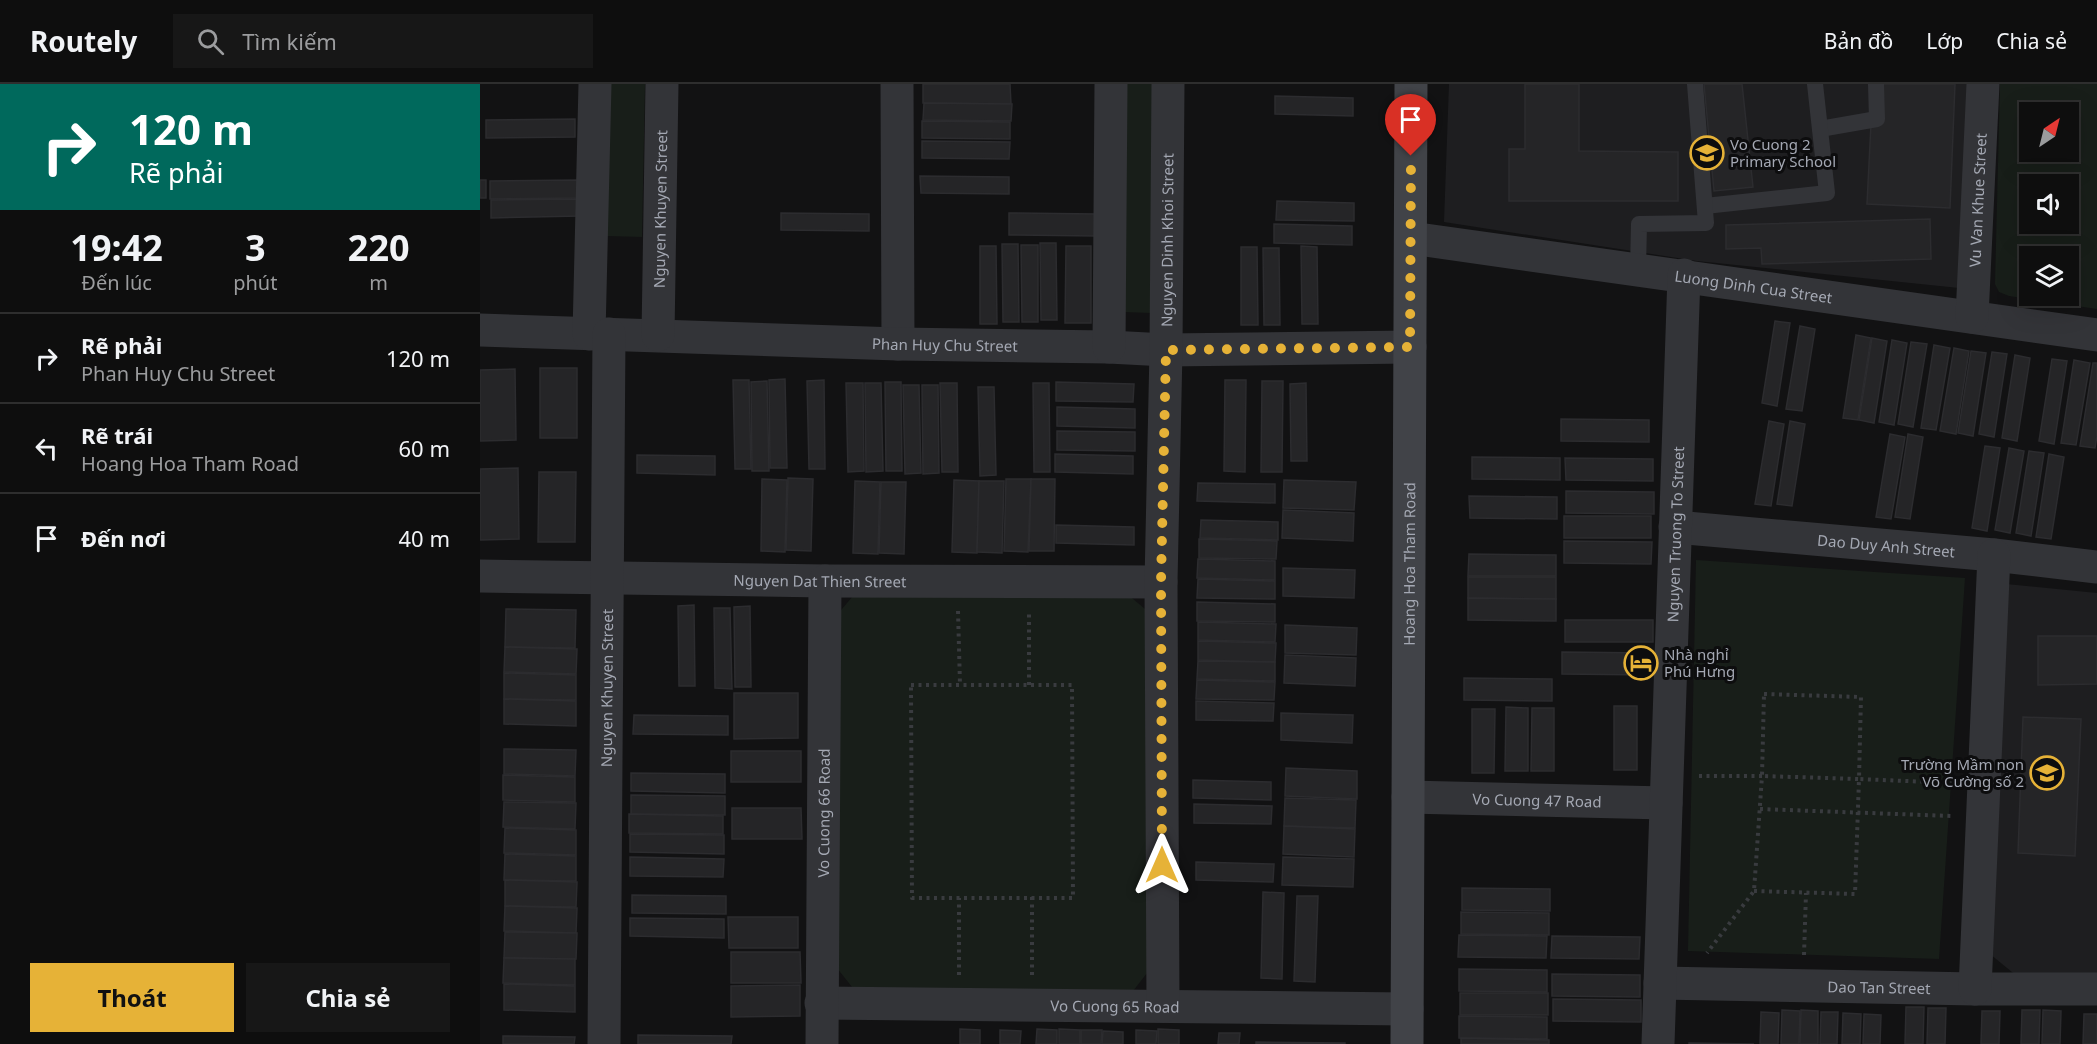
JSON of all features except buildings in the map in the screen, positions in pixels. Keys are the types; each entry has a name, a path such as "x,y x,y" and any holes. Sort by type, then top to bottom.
{"street":[{"name":"Nguyen Khuyen Street","path":"595,84 599,334 608,576 604,1044"},
{"name":"Nguyen Khuyen Street","path":"658,335 662,84"},
{"path":"897,84 898,344"},
{"path":"1110,347 1111,84"},
{"name":"Nguyen Dinh Khoi Street","path":"1163,1006 1161,582 1168,84"},
{"name":"Hoang Hoa Tham Road","path":"1407,1044 1411,84"},
{"name":"Vu Van Khue Street","path":"1972,317 1983,84"},
{"name":"Luong Dinh Cua Street","path":"1411,238 2097,335"},
{"name":"Nguyen Truong To Street","path":"1658,1044 1684,275"},
{"name":"Phan Huy Chu Street","path":"480,330 898,344 1166,350 1410,347"},
{"name":"Dao Duy Anh Street","path":"1675,526 1995,555 2097,567"},
{"path":"1975,989 1995,555"},
{"name":"Nguyen Dat Thien Street","path":"480,576 608,576 825,581 1161,582"},
{"name":"Vo Cuong 66 Road","path":"822,1044 825,581"},
{"name":"Vo Cuong 47 Road","path":"1408,797 1666,803"},
{"name":"Dao Tan Street","path":"1660,983 2097,989"},
{"name":"Vo Cuong 65 Road","path":"821,1003 1407,1010"}],"lane":[{"path":"1638,269 1639,224 1706,223 1695,84"},
{"path":"1705,206 1827,192 1815,84"},
{"path":"1820,129 1877,119 1876,84"}],"path":[{"path":"958,600 960,685"},
{"path":"1029,609 1029,685"},
{"path":"911,685 1029,685 1072,685 1073,898 912,898 911,685"},
{"path":"1706,955 1754,891 1762,776 1764,694 1861,697 1855,894 1754,891"},
{"path":"1697,776 1762,776 1959,784"},
{"path":"1760,809 1957,816"},
{"path":"1803,959 1806,893"},
{"path":"959,897 959,980"},
{"path":"1032,897 1032,979"}],"shaded area":[{"path":"610,84 645,84 642,237 607,236"},
{"path":"1127,84 1155,84 1151,313 1123,312"},
{"name":"Vo Cuong 2 Primary School","path":"1449,84 1971,84 1959,288 1697,261 1444,222"},
{"path":"2000,84 2097,84 2097,309 2077,306 2079,306 2079,246 2019,246 2019,297 1999,292 1995,284"},
{"path":"1696,560 1965,578 1939,959 1688,951"},
{"name":"Trường Mầm non Võ Cường số 2","path":"2006,584 2097,593 2097,975 2018,977 1990,954"},
{"path":"1126,593 1151,614 1147,973 1130,995 852,987 829,958 836,616 853,596"}],"place":[{"name":"Vo Cuong 2 Primary School","path":"1707,153"},
{"name":"Nhà nghỉ Phú Hưng","path":"1641,663"},
{"name":"Trường Mầm non Võ Cường số 2","path":"2047,773"}],"route":[{"path":"1162,865 1161,582 1166,350 1410,347 1411,156"}]}
